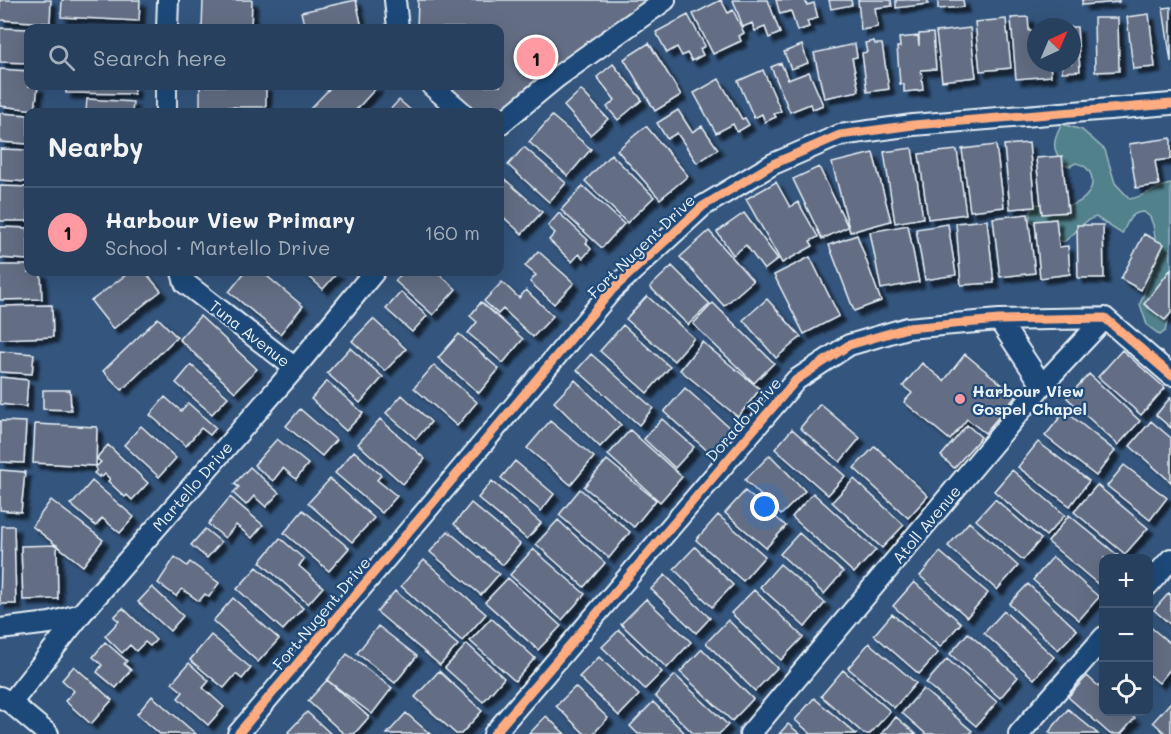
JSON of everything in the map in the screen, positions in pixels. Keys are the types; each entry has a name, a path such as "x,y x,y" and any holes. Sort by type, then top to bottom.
{"street":[{"path":"167,24 168,0"},
{"path":"396,0 398,24"},
{"path":"504,121 557,77 665,0"},
{"path":"166,90 166,108"},
{"path":"437,90 457,108"},
{"name":"Fort Nugent Drive","path":"238,734 612,290 703,206 772,164 840,135 914,125 1171,104"},
{"name":"Tuna Avenue","path":"183,276 185,283 295,368"},
{"name":"Martello Drive","path":"5,700 295,368 371,276"},
{"path":"1105,318 1171,375"},
{"name":"Dorado Drive","path":"494,734 796,380 849,345 907,328 999,320 1105,318"},
{"name":"Atoll Avenue","path":"750,734 1042,385 1105,318"},
{"path":"999,320 1042,385"},
{"path":"1153,580 1171,559"},
{"path":"0,628 50,623 81,614"},
{"path":"1019,734 1099,643"},
{"path":"5,700 48,734"}],"green space":[{"path":"1062,124 1082,130 1105,150 1115,183 1130,199 1171,184 1171,307 1165,331 1160,335 1147,325 1140,304 1156,260 1157,250 1150,217 1144,212 1139,212 1130,219 1122,234 1096,217 1091,218 1063,242 1042,232 1030,220 1030,212 1036,204 1070,205 1085,198 1092,185 1092,178 1084,166 1076,163 1070,166 1063,165 1057,154 1055,140"}],"building":[{"path":"0,0 51,0 50,23 0,20"},
{"path":"62,0 140,0 139,21 61,17"},
{"path":"203,0 252,0 251,24 202,24"},
{"path":"356,0 361,24 304,24 301,12"},
{"path":"418,0 649,0 504,108 473,108 453,90 504,90 504,24 417,24"},
{"path":"721,0 728,13 733,10 744,33 739,36 741,41 713,54 693,14"},
{"path":"733,0 768,0 780,33 769,38 765,27 755,31 752,23 743,27"},
{"path":"776,0 805,0 807,5 814,3 818,18 807,21 809,27 797,31 791,11 780,14"},
{"path":"829,0 851,0 852,5 831,9"},
{"path":"858,0 891,0 892,6 875,8 878,27 861,30"},
{"path":"896,0 928,0 928,4 896,8"},
{"path":"938,0 963,0 964,7 938,9"},
{"path":"1082,0 1119,0 1119,2 1082,5"},
{"path":"1171,7 1171,62 1163,8"},
{"path":"1149,14 1155,67 1133,69 1127,17"},
{"path":"688,15 705,46 700,49 703,55 692,61 687,53 682,56 677,47 667,53 656,32"},
{"path":"1028,17 1027,72 1051,72 1051,76 1016,79 1011,18"},
{"path":"1094,18 1118,18 1119,71 1095,72"},
{"path":"1006,19 1011,68 980,71 975,22"},
{"path":"0,28 24,29 24,63 0,62"},
{"path":"970,28 976,77 942,81 936,32"},
{"path":"933,33 936,69 921,70 923,90 904,92 904,84 900,84 897,47 900,47 899,38 918,36 919,46 919,34"},
{"path":"874,41 875,44 882,44 889,89 867,92 862,53 867,52 865,43"},
{"path":"649,43 681,95 655,111 624,59"},
{"path":"855,44 857,57 852,58 859,91 824,98 814,53"},
{"path":"802,45 808,63 791,69 784,52"},
{"path":"781,63 788,80 809,72 823,105 813,109 810,104 790,112 771,67"},
{"path":"613,64 642,100 618,120 607,107 615,100 597,77"},
{"path":"0,69 24,71 24,90 38,90 35,108 0,106"},
{"path":"763,70 781,111 774,114 776,117 765,122 762,114 754,118 738,81"},
{"path":"719,79 742,119 745,118 749,125 737,132 733,124 716,133 694,93"},
{"path":"66,90 134,90 134,94 66,93"},
{"path":"200,90 266,90 266,107 200,107"},
{"path":"328,90 374,90 358,108 311,108"},
{"path":"581,90 608,119 590,135 564,106"},
{"path":"87,99 133,102 132,108 86,108"},
{"path":"399,100 408,108 392,108"},
{"path":"678,110 692,132 702,126 718,149 697,163 677,133 667,139 657,123"},
{"path":"0,113 24,115 24,144 0,142"},
{"path":"552,116 591,149 568,176 529,142"},
{"path":"646,126 688,176 660,199 617,150"},
{"path":"1171,138 1171,159 1155,161 1159,185 1136,188 1129,144"},
{"path":"1029,143 1035,207 1010,209 1004,145"},
{"path":"996,145 1004,207 970,211 962,149"},
{"path":"524,147 566,183 549,202 508,165"},
{"path":"912,148 923,218 895,223 884,152"},
{"path":"0,149 24,150 24,182 0,180"},
{"path":"957,150 966,214 928,219 919,154"},
{"path":"873,153 891,221 850,232 832,163"},
{"path":"611,154 654,197 627,223 585,181"},
{"path":"1062,156 1068,212 1042,214 1036,158"},
{"path":"819,167 848,227 822,239 793,179"},
{"path":"504,179 542,212 522,234 504,218"},
{"path":"776,182 790,207 798,202 818,237 810,241 813,246 782,263 746,199"},
{"path":"0,186 24,187 24,221 0,221"},
{"path":"583,186 624,224 602,248 561,210"},
{"path":"559,213 588,240 586,243 591,249 583,258 579,254 572,262 549,240 555,233 548,226"},
{"path":"744,213 778,259 764,270 746,245 733,255 717,232"},
{"path":"1028,214 1035,273 1000,277 993,218"},
{"path":"1056,219 1059,247 1068,246 1070,274 1040,278 1035,221"},
{"path":"987,220 994,283 961,285 956,223"},
{"path":"948,224 956,275 925,280 916,229"},
{"path":"908,225 919,282 881,289 870,232"},
{"path":"1077,225 1103,225 1104,278 1078,278"},
{"path":"0,227 24,228 24,260 0,258"},
{"path":"709,231 753,281 724,306 680,257"},
{"path":"1144,234 1164,244 1141,290 1121,279"},
{"path":"857,235 881,301 854,311 829,245"},
{"path":"538,251 574,283 554,304 530,282 536,275 525,266"},
{"path":"810,257 839,316 804,334 774,275"},
{"path":"0,265 24,265 24,276 41,276 42,299 0,300"},
{"path":"672,266 710,304 688,325 650,287"},
{"path":"1171,269 1171,313 1165,320 1144,304"},
{"path":"125,276 148,276 161,291 113,329 91,301"},
{"path":"242,276 267,276 303,306 280,334 229,292"},
{"path":"308,276 334,276 323,289"},
{"path":"399,276 441,276 456,289 433,315 395,281"},
{"path":"502,282 519,298 526,290 553,316 533,337 503,309 498,314 484,301"},
{"path":"401,292 427,316 412,332 386,309"},
{"path":"647,296 694,338 674,361 626,319"},
{"path":"767,299 801,337 776,358 743,320"},
{"path":"481,302 523,339 503,363 468,333 477,322 470,316"},
{"path":"713,303 774,363 754,383 693,324"},
{"path":"52,305 53,337 0,339 0,306"},
{"path":"200,316 257,369 235,392 179,339"},
{"path":"158,318 177,337 122,390 103,371"},
{"path":"373,319 406,349 385,371 352,341"},
{"path":"623,325 670,367 647,393 600,351"},
{"path":"459,334 499,369 479,393 438,358"},
{"path":"702,342 760,389 738,417 680,370"},
{"path":"350,348 383,377 360,403 327,373"},
{"path":"1122,350 1165,388 1141,415 1098,377"},
{"path":"0,351 34,354 32,374 0,372"},
{"path":"591,354 653,408 639,425 577,370"},
{"name":"Harbour View Gospel Chapel","path":"965,354 1016,396 985,433 967,419 950,440 904,402 912,393 903,386 922,363 944,381"},
{"path":"191,365 228,397 212,414 176,383"},
{"path":"434,365 477,402 457,426 414,388"},
{"path":"1089,374 1140,421 1118,445 1067,398"},
{"path":"0,377 28,380 26,407 0,404"},
{"path":"575,380 621,425 600,447 554,402"},
{"path":"327,381 363,413 346,431 311,399"},
{"path":"685,388 731,429 710,453 664,412"},
{"path":"43,390 70,390 71,410 43,409"},
{"path":"402,395 431,422 416,439 386,413"},
{"path":"165,397 181,411 188,403 216,428 210,435 201,428 186,446 150,415"},
{"path":"1171,398 1171,428 1156,415"},
{"path":"820,404 860,438 840,462 800,428"},
{"path":"300,409 336,440 322,456 286,426"},
{"path":"1065,411 1115,451 1096,476 1045,436"},
{"path":"380,419 425,459 403,484 358,444"},
{"path":"662,419 694,447 675,468 644,439"},
{"path":"0,421 26,422 24,463 0,462"},
{"path":"550,421 594,457 571,485 527,448"},
{"path":"1151,421 1171,438 1171,482 1130,446"},
{"path":"35,424 97,427 96,466 33,463"},
{"path":"967,425 981,437 954,468 941,456"},
{"path":"141,426 176,458 159,477 124,445"},
{"path":"792,429 845,476 828,495 775,449"},
{"path":"630,430 682,477 660,502 608,455"},
{"path":"277,439 308,464 296,479 283,468 273,481 254,465"},
{"path":"1038,442 1089,481 1070,506 1018,467"},
{"path":"108,445 148,483 132,500 127,495 125,497 108,481 110,479 105,474 99,477 94,473 97,470 95,468 101,462 97,459 99,455"},
{"path":"875,446 928,496 908,518 854,468"},
{"path":"354,451 381,475 377,480 397,496 382,513 335,473"},
{"path":"770,455 805,491 781,515 745,480"},
{"path":"607,460 656,500 634,527 584,487"},
{"path":"515,461 554,494 541,511 501,478"},
{"path":"1124,465 1167,498 1150,520 1107,486"},
{"path":"250,467 279,493 266,507 254,496 246,505 233,493 239,487 234,484"},
{"path":"0,470 25,472 21,512 0,510"},
{"path":"1012,470 1065,515 1046,536 994,491"},
{"path":"330,479 374,518 352,542 308,503"},
{"path":"854,479 904,525 882,548 832,502"},
{"path":"92,481 134,517 120,533 102,518 96,526 70,504"},
{"path":"492,481 541,523 527,539 478,498"},
{"path":"1097,485 1148,528 1125,554 1074,512"},
{"path":"580,489 630,532 609,558 559,515"},
{"path":"745,491 786,526 766,548 725,513"},
{"path":"813,493 876,550 854,573 792,517"},
{"path":"230,497 263,525 252,538 236,525 225,538 208,524"},
{"path":"995,499 1041,539 1023,560 976,520"},
{"path":"51,500 103,540 83,566 32,526"},
{"path":"471,503 520,544 503,565 454,524"},
{"path":"303,510 349,548 329,571 284,533"},
{"path":"718,515 765,556 743,581 696,540"},
{"path":"1069,515 1116,554 1099,554 1099,585 1048,542"},
{"path":"558,520 605,563 584,587 536,544"},
{"path":"969,522 1018,566 997,590 948,546"},
{"path":"2,526 14,526 16,604 0,604"},
{"path":"205,529 221,542 207,558 191,545"},
{"path":"448,531 499,574 481,595 430,552"},
{"path":"799,533 843,572 824,594 780,554"},
{"path":"280,538 304,559 299,566 323,587 308,604 260,562"},
{"path":"57,545 58,599 23,600 21,546"},
{"path":"695,547 733,585 712,607 674,569"},
{"path":"533,549 585,594 562,620 510,575"},
{"path":"940,552 988,593 967,617 920,576"},
{"path":"175,557 187,566 190,562 219,583 209,597 205,594 199,601 182,589 176,596 158,583"},
{"path":"1053,557 1099,597 1079,620 1033,580"},
{"path":"424,560 486,614 462,641 401,586"},
{"path":"780,564 825,603 805,627 760,587"},
{"path":"257,567 303,608 283,630 237,589"},
{"path":"665,575 710,618 696,633 651,589"},
{"path":"508,578 561,626 538,650 485,602"},
{"path":"914,582 961,623 940,647 893,606"},
{"path":"1028,584 1077,630 1058,650 1009,604"},
{"path":"152,587 183,616 170,631 138,602"},
{"path":"754,590 803,637 781,660 731,613"},
{"path":"395,591 458,645 440,665 377,612"},
{"path":"1169,593 1171,596 1171,625 1154,610"},
{"path":"233,598 279,639 258,662 213,621"},
{"path":"646,599 691,642 667,668 621,624"},
{"path":"123,608 156,640 150,646 145,642 136,651 130,645 122,653 105,636 119,621 114,617"},
{"path":"1004,611 1054,657 1034,679 984,633"},
{"path":"892,614 938,653 919,674 874,635"},
{"path":"491,618 535,658 515,681 470,641"},
{"path":"728,620 777,668 755,691 706,643"},
{"path":"378,626 417,656 395,683 357,653"},
{"path":"1153,629 1171,644 1171,668 1159,683 1153,678"},
{"path":"619,630 662,672 645,689 602,647"},
{"path":"968,633 1018,677 1000,698 950,654"},
{"path":"211,635 251,668 242,679 236,674 224,688 190,660"},
{"path":"105,642 127,661 124,664 131,670 116,688 97,672 102,665 93,657"},
{"path":"869,643 916,683 894,708 848,668"},
{"path":"467,644 504,678 483,702 445,668"},
{"path":"702,649 753,699 732,721 680,672"},
{"path":"347,654 392,688 372,714 327,680"},
{"path":"599,657 639,695 619,716 579,677"},
{"path":"947,659 997,702 976,726 926,683"},
{"path":"189,663 209,681 203,688 224,707 208,725 178,698 183,692 172,683"},
{"path":"74,666 112,700 91,724 65,701 74,691 62,680"},
{"path":"843,670 890,711 870,734 864,734 821,696"},
{"path":"439,671 482,711 461,734 456,734 415,697"},
{"path":"675,675 728,725 719,734 694,734 655,696"},
{"path":"1087,676 1099,687 1099,716 1132,716 1135,718 1121,734 1110,734 1068,697"},
{"path":"327,680 369,717 354,734 344,734 308,701"},
{"path":"575,687 608,718 593,734 585,734 556,706"},
{"path":"923,689 972,731 970,734 926,734 902,713"},
{"path":"152,696 196,734 160,734 137,714"},
{"path":"814,698 856,734 811,734 795,720"},
{"path":"653,702 686,734 638,734 630,726"},
{"path":"1171,702 1171,734 1166,734 1153,722"},
{"path":"1068,709 1098,734 1051,734 1049,732"},
{"path":"307,712 331,734 290,734 288,732"},
{"path":"406,713 430,734 387,734"},
{"path":"546,716 565,734 529,734"},
{"path":"896,717 916,734 881,734"},
{"path":"788,724 800,734 779,734"}],"cycle path":[{"path":"238,734 612,290 703,206 773,164 840,135 913,125 1171,104"},
{"path":"494,734 796,380 849,345 907,328 999,320 1105,318 1171,375"}],"place":[{"name":"Harbour View Primary","path":"536,57"},
{"name":"Harbour View Gospel Chapel","path":"960,399"}]}
